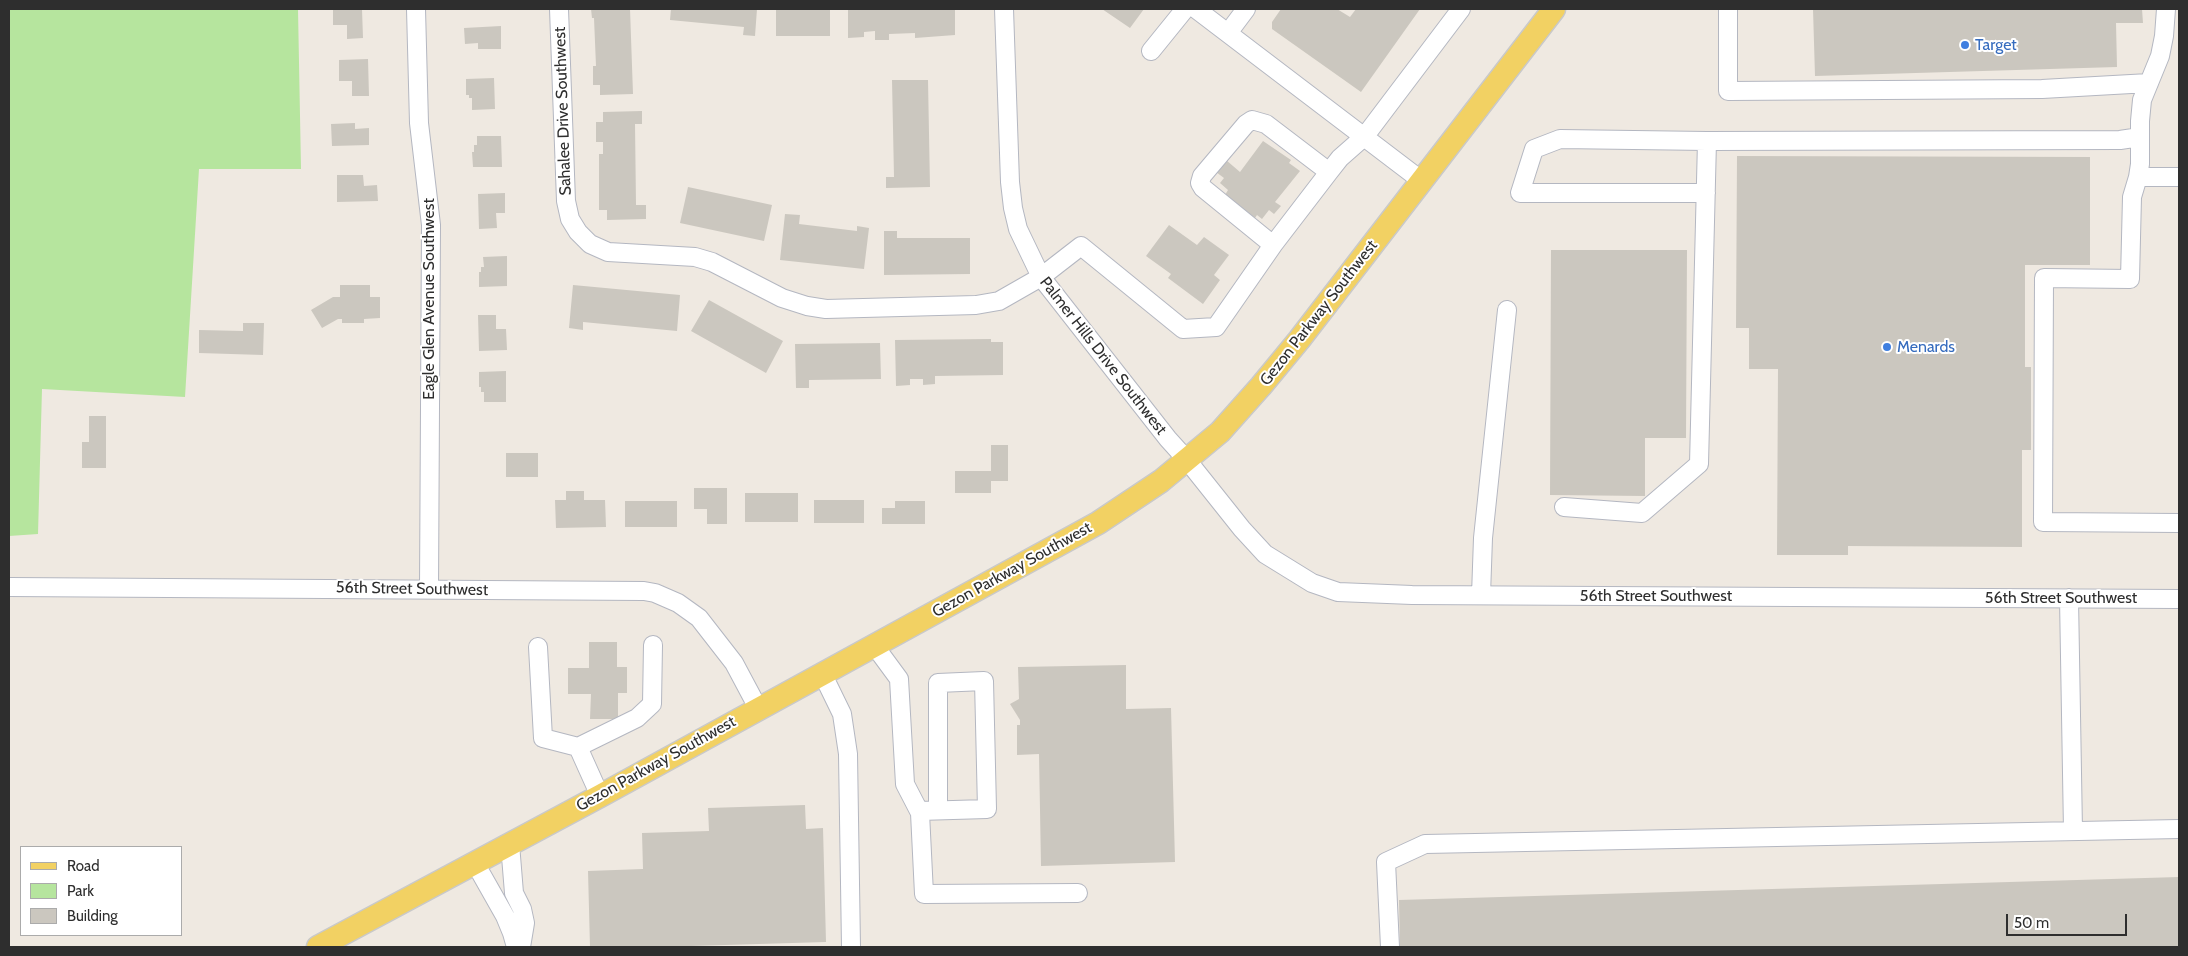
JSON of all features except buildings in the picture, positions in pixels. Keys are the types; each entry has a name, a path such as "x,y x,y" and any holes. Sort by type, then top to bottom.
{"main road":[{"name":"Gezon Parkway Southwest","path":"318,947 600,796 1098,523 1132,502 1220,432 1262,386 1554,9"}],"street":[{"name":"Eagle Glen Avenue Southwest","path":"416,9 419,123 431,225 429,589"},
{"name":"Sahalee Drive Southwest","path":"559,9 564,192 570,219 583,238 600,248 617,253 681,255 704,259 782,298 818,308 988,304 999,302 1041,277"},
{"name":"Palmer Hills Drive Southwest","path":"1004,9 1010,182 1018,230 1041,277 1168,439 1187,460"},
{"path":"1151,51 1185,9"},
{"path":"1196,9 1422,181"},
{"path":"1228,33 1246,9"},
{"path":"1041,277 1081,246 1183,329 1216,327 1273,245 1329,172 1340,158 1365,136 1461,9"},
{"path":"1728,9 1728,91 2042,89 2149,83"},
{"path":"2166,9 2160,56 2142,100 2140,164 2132,197 2130,279 2044,278 2043,522 2179,523"},
{"path":"1273,245 1202,188 1200,183 1202,176 1246,124 1252,120 1266,124 1329,172"},
{"path":"1706,194 1520,193 1534,149 1560,139 1707,141 2120,140 2140,137"},
{"path":"1564,507 1642,513 1699,464 1707,141"},
{"path":"2138,178 2179,177"},
{"path":"1481,595 1482,538 1507,310"},
{"name":"56th Street Southwest","path":"1187,460 1265,554 1312,584 1338,592 1481,595 2179,599"},
{"name":"56th Street Southwest","path":"9,587 633,590 667,597 690,610 708,627 734,663 758,708"},
{"path":"2069,598 2073,831"},
{"path":"538,647 542,738 578,747 637,718 652,704 653,645"},
{"path":"874,645 899,679 905,784 919,811 924,894 1078,893"},
{"path":"822,673 842,714 848,754 851,947"},
{"path":"919,811 986,809 984,681 938,683 938,810"},
{"path":"578,747 600,796"},
{"path":"1390,947 1386,862 1425,844 2179,829"},
{"path":"510,844 514,893 522,909 525,923 521,947"},
{"path":"475,863 505,916 516,947"}],"green space":[{"path":"9,9 298,9 301,169 199,169 185,397 42,389 38,534 9,536"}],"place":[{"name":"Target","path":"1965,45"},
{"name":"Menards","path":"1887,347"}]}
